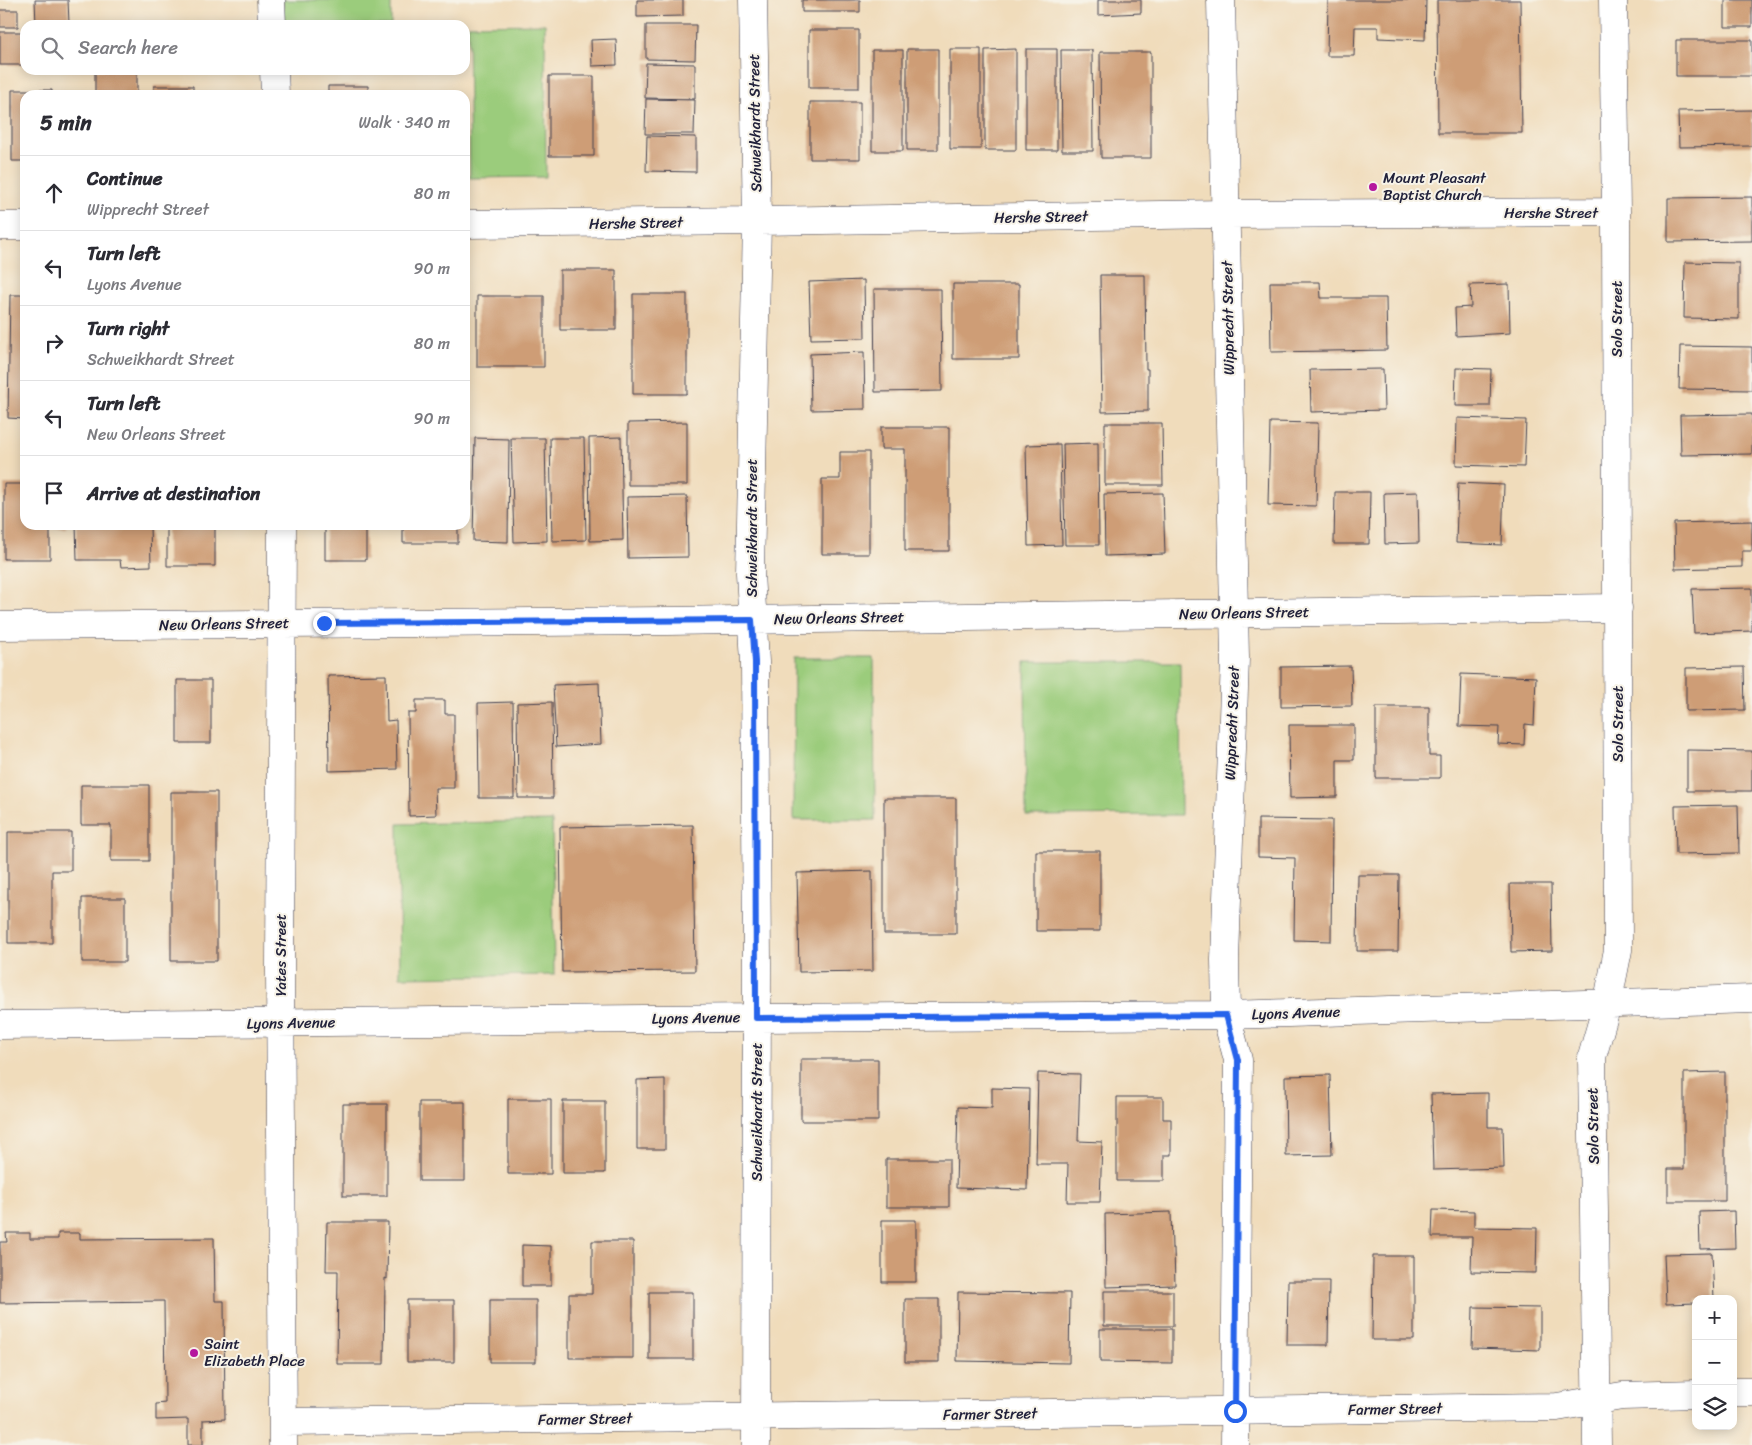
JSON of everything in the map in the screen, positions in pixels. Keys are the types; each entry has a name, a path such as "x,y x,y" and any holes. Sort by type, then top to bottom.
{"street":[{"path":"271,0 272,20"},
{"name":"Schweikhardt Street","path":"752,0 756,221 750,573 755,662 756,1445"},
{"name":"Wipprecht Street","path":"1221,0 1234,613 1225,960 1226,1015 1238,1060 1235,1445"},
{"name":"Solo Street","path":"1596,1445 1592,1056 1607,1005 1618,950 1616,212 1613,0"},
{"path":"274,75 275,90"},
{"name":"Hershe Street","path":"470,224 1226,214 1616,212"},
{"path":"0,226 20,226"},
{"name":"Yates Street","path":"282,530 281,1023 283,1433"},
{"name":"New Orleans Street","path":"0,626 752,620 1618,608"},
{"name":"Lyons Avenue","path":"0,1026 1226,1015 1607,1005 1752,999"},
{"path":"1737,1392 1752,1392"},
{"name":"Farmer Street","path":"283,1433 756,1417 1557,1407 1622,1396 1692,1394"}],"green space":[{"path":"283,0 391,0 391,20 284,20"},
{"path":"545,24 546,177 470,178 470,25"},
{"path":"794,658 874,658 875,820 793,820"},
{"path":"1025,662 1180,662 1181,815 1026,816"},
{"path":"552,821 554,975 400,977 398,824"}],"building":[{"path":"35,0 68,0 69,20 36,20"},
{"path":"637,0 683,0 683,16 637,17"},
{"path":"802,0 860,0 860,12 802,12"},
{"path":"1098,0 1141,0 1141,13 1098,15"},
{"path":"1328,0 1426,0 1425,40 1378,38 1378,27 1355,27 1354,56 1327,56"},
{"path":"1437,0 1520,0 1522,133 1438,133"},
{"path":"1725,0 1752,0 1752,27 1725,27"},
{"path":"0,10 18,10 18,27 0,27"},
{"path":"646,25 696,25 695,60 646,59"},
{"path":"809,30 859,30 859,88 809,88"},
{"path":"0,32 20,32 20,65 0,65"},
{"path":"616,39 617,65 592,66 591,40"},
{"path":"1676,40 1752,40 1752,76 1676,76"},
{"path":"907,49 938,49 938,150 907,150"},
{"path":"950,49 981,49 981,149 950,149"},
{"path":"1016,49 1016,150 985,150 985,50"},
{"path":"1026,49 1057,49 1057,150 1026,150"},
{"path":"872,50 903,50 903,151 872,151"},
{"path":"1061,50 1092,50 1093,151 1062,151"},
{"path":"1100,52 1151,52 1151,158 1101,158"},
{"path":"646,63 695,64 695,99 645,98"},
{"path":"95,75 137,75 137,90 95,90"},
{"path":"549,76 594,76 594,156 549,156"},
{"path":"154,86 193,86 193,90 154,90"},
{"path":"328,86 368,86 368,90 328,90"},
{"path":"12,90 20,90 20,161 12,161"},
{"path":"646,99 695,100 694,134 645,134"},
{"path":"810,102 860,102 860,159 810,159"},
{"path":"1752,110 1752,146 1679,147 1678,111"},
{"path":"647,136 696,137 696,172 646,171"},
{"path":"1752,197 1752,241 1668,242 1668,198"},
{"path":"1685,262 1739,263 1739,319 1684,318"},
{"path":"560,270 616,270 616,330 560,330"},
{"path":"1100,275 1145,275 1148,411 1102,412"},
{"path":"864,280 865,338 811,339 809,282"},
{"path":"1270,282 1320,282 1321,298 1386,298 1387,350 1271,352"},
{"path":"953,284 1019,284 1019,359 953,359"},
{"path":"1509,284 1510,333 1456,336 1455,308 1471,307 1470,285"},
{"path":"874,289 941,289 942,391 875,392"},
{"path":"633,294 687,294 687,394 633,394"},
{"path":"10,295 20,295 20,419 8,418"},
{"path":"477,296 544,296 544,367 477,367"},
{"path":"1680,346 1752,347 1752,390 1679,389"},
{"path":"864,352 865,409 811,410 810,354"},
{"path":"1456,368 1491,369 1490,406 1455,406"},
{"path":"1383,369 1384,410 1311,412 1310,370"},
{"path":"1752,414 1752,454 1681,455 1680,415"},
{"path":"1457,418 1526,420 1524,467 1456,465"},
{"path":"687,422 687,485 628,485 628,423"},
{"path":"1270,422 1318,423 1316,506 1268,505"},
{"path":"1105,423 1162,423 1163,485 1105,485"},
{"path":"881,427 949,427 949,551 905,551 905,449 881,449"},
{"path":"621,437 623,540 590,541 589,438"},
{"path":"475,438 509,439 508,542 473,541"},
{"path":"511,438 545,438 547,541 514,542"},
{"path":"550,438 584,438 586,540 552,541"},
{"path":"1098,443 1099,545 1065,545 1063,444"},
{"path":"1060,444 1062,545 1028,546 1026,445"},
{"path":"840,452 869,452 869,554 822,554 822,479 840,479"},
{"path":"1458,483 1504,485 1502,545 1456,543"},
{"path":"4,484 20,484 20,530 50,530 50,559 4,559"},
{"path":"1335,492 1370,492 1369,544 1334,544"},
{"path":"1418,492 1419,543 1385,544 1384,493"},
{"path":"1163,493 1165,554 1105,556 1104,494"},
{"path":"687,496 688,557 628,558 627,497"},
{"path":"1752,521 1752,551 1742,551 1742,567 1675,569 1674,523"},
{"path":"76,530 150,530 151,566 121,567 120,560 77,560"},
{"path":"167,530 215,530 215,566 167,566"},
{"path":"325,530 366,530 366,560 325,560"},
{"path":"403,530 458,530 458,543 403,543"},
{"path":"1752,588 1752,631 1694,633 1692,589"},
{"path":"1351,666 1352,706 1281,707 1281,667"},
{"path":"1744,667 1745,710 1686,711 1686,668"},
{"path":"1461,674 1536,677 1534,725 1525,724 1524,745 1498,744 1499,727 1459,726"},
{"path":"386,675 387,721 396,720 397,769 329,771 328,676"},
{"path":"177,680 211,680 211,743 177,743"},
{"path":"599,683 601,744 556,747 553,685"},
{"path":"416,700 445,700 445,714 454,714 454,788 435,788 436,815 409,816 408,713 416,713"},
{"path":"513,702 514,798 479,798 478,703"},
{"path":"552,702 553,798 518,798 517,703"},
{"path":"1376,707 1429,707 1429,756 1440,756 1440,778 1376,778"},
{"path":"1289,725 1354,725 1354,760 1337,760 1337,797 1290,798"},
{"path":"1687,750 1752,751 1752,791 1687,791"},
{"path":"81,785 149,785 149,861 111,861 111,825 81,825"},
{"path":"171,792 217,792 217,961 171,961"},
{"path":"884,798 956,798 956,934 884,934"},
{"path":"1738,805 1739,853 1676,854 1675,806"},
{"path":"1258,819 1332,820 1331,941 1294,940 1295,858 1258,857"},
{"path":"693,825 695,971 562,972 560,827"},
{"path":"8,832 71,832 71,871 52,871 52,943 8,943"},
{"path":"1036,851 1100,851 1100,931 1036,931"},
{"path":"872,871 873,971 799,972 797,873"},
{"path":"1358,875 1399,875 1398,951 1357,951"},
{"path":"1510,884 1551,884 1552,951 1511,952"},
{"path":"82,898 125,898 125,962 82,962"},
{"path":"801,1059 878,1059 878,1121 801,1121"},
{"path":"1725,1072 1725,1201 1668,1201 1668,1169 1684,1169 1684,1073"},
{"path":"1038,1073 1080,1074 1078,1141 1102,1142 1100,1202 1067,1202 1068,1164 1036,1164"},
{"path":"1330,1075 1332,1155 1286,1156 1285,1076"},
{"path":"665,1079 665,1149 637,1149 637,1080"},
{"path":"992,1088 1029,1089 1027,1190 956,1188 958,1107 992,1108"},
{"path":"1488,1093 1488,1127 1503,1127 1504,1168 1433,1170 1431,1094"},
{"path":"1117,1097 1163,1097 1163,1119 1171,1119 1171,1155 1164,1155 1164,1181 1117,1181"},
{"path":"508,1099 551,1099 551,1174 508,1174"},
{"path":"563,1101 605,1101 605,1173 563,1173"},
{"path":"419,1102 465,1102 465,1181 419,1181"},
{"path":"343,1104 387,1104 387,1196 343,1196"},
{"path":"886,1159 949,1159 949,1207 886,1207"},
{"path":"1433,1210 1474,1211 1474,1227 1537,1228 1536,1273 1471,1272 1472,1237 1432,1237"},
{"path":"1734,1211 1735,1248 1700,1249 1699,1212"},
{"path":"1171,1212 1175,1285 1106,1287 1105,1214"},
{"path":"882,1220 916,1220 916,1282 882,1282"},
{"path":"327,1222 388,1222 384,1364 337,1364 338,1271 326,1271"},
{"name":"Saint Elizabeth Place","path":"6,1233 30,1233 30,1239 58,1239 58,1233 80,1233 80,1239 214,1238 215,1301 224,1301 225,1419 203,1420 203,1445 188,1445 188,1419 156,1420 156,1404 165,1403 164,1301 0,1303 0,1242 7,1242"},
{"path":"592,1241 633,1241 633,1358 569,1358 569,1294 592,1294"},
{"path":"522,1245 551,1246 551,1286 522,1286"},
{"path":"1712,1253 1714,1295 1692,1295 1692,1303 1666,1304 1664,1254"},
{"path":"1373,1256 1414,1256 1414,1340 1372,1340"},
{"path":"1288,1281 1329,1281 1328,1345 1287,1345"},
{"path":"1104,1291 1173,1291 1173,1326 1104,1326"},
{"path":"649,1292 693,1292 693,1359 649,1359"},
{"path":"958,1292 1070,1293 1069,1363 957,1361"},
{"path":"905,1299 939,1299 939,1362 905,1362"},
{"path":"407,1300 454,1300 454,1362 407,1362"},
{"path":"490,1300 536,1300 536,1362 490,1362"},
{"path":"1473,1307 1540,1308 1540,1350 1472,1348"},
{"path":"1100,1329 1172,1329 1172,1363 1100,1362"}],"place":[{"name":"Mount Pleasant Baptist Church","path":"1373,187"},
{"name":"Saint Elizabeth Place","path":"194,1353"}],"route":[{"path":"324,623 752,620 755,662 756,1018 1226,1015 1238,1060 1235,1411"}]}
